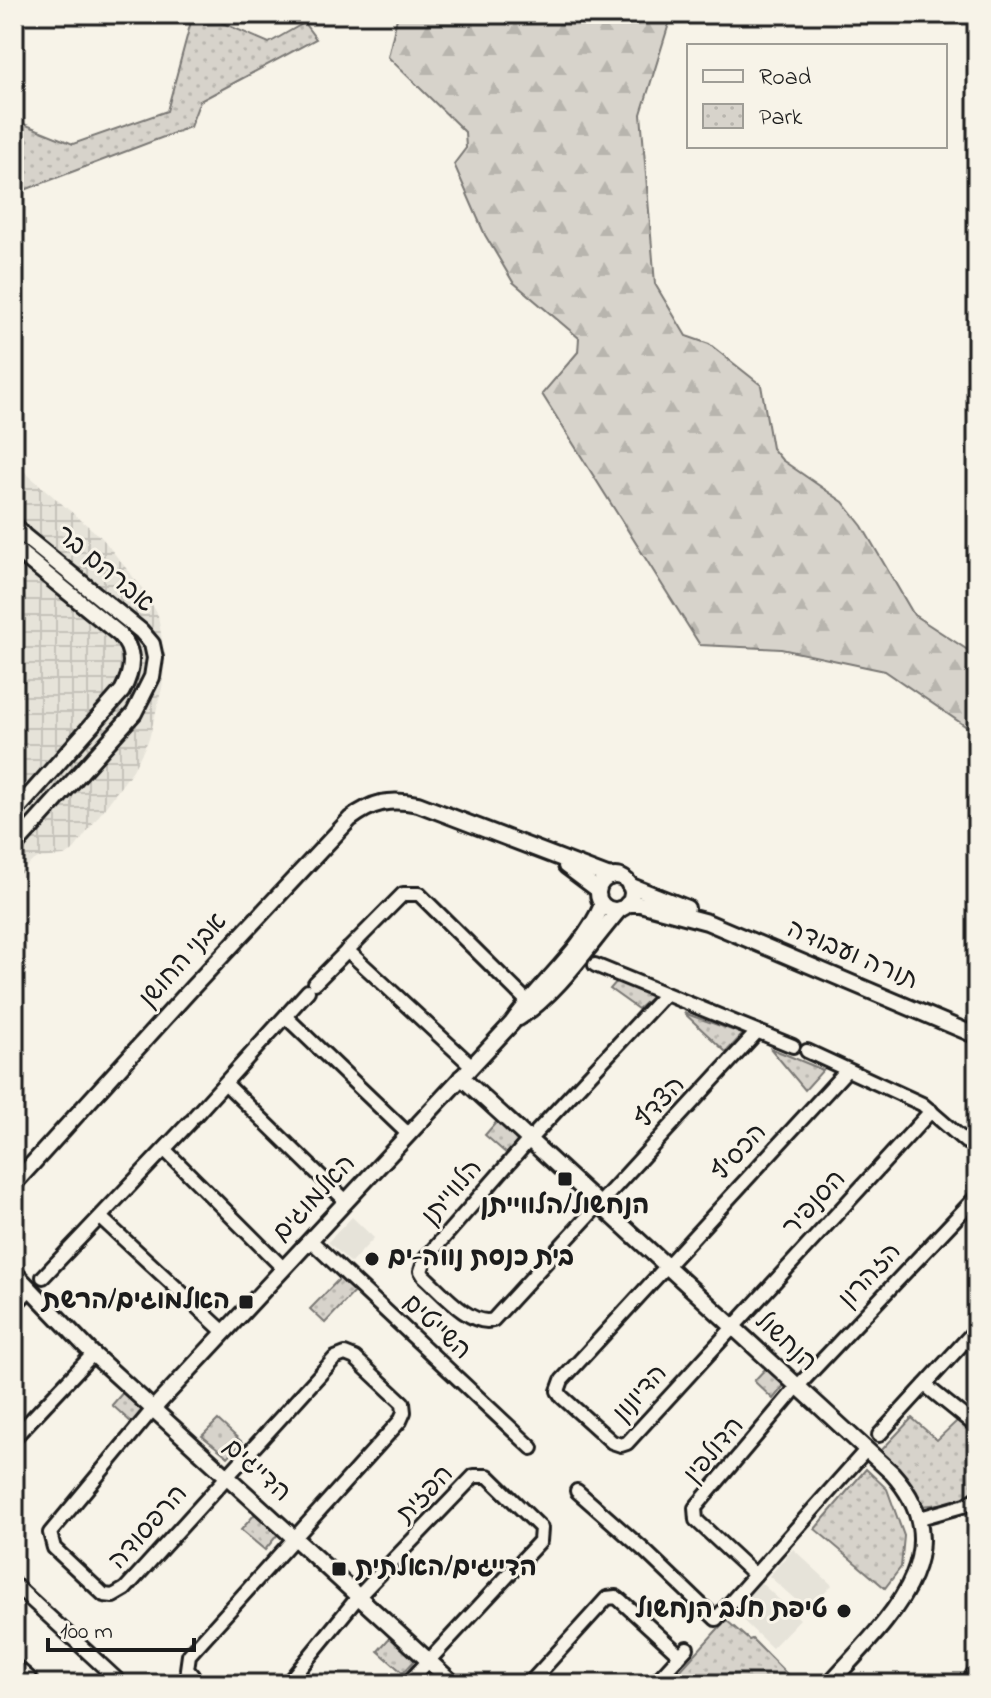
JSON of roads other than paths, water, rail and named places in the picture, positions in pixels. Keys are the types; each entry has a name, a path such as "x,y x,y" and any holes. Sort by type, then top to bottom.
{"street":[{"name":"אברהם בר","path":"14,524 24,536 141,631 152,644 155,658 152,677 134,713 14,847"},
{"name":"אברהם בר","path":"14,548 119,634 125,640 132,663 131,673 122,691 14,813"},
{"name":"אבני החושן","path":"14,1184 323,846 365,807 390,799 418,804 549,855"},
{"path":"549,855 621,878 629,885 631,895 624,907 610,909 549,855"},
{"path":"600,897 602,882 610,877"},
{"name":"תורה ועבודה","path":"629,885 685,907 707,922"},
{"path":"43,1277 165,1150 312,987 403,894 419,894 530,1004"},
{"name":"האלמוגים","path":"530,1004 591,928 600,897"},
{"name":"תורה ועבודה","path":"624,907 640,904 707,922 977,1036"},
{"name":"האלמוגים","path":"153,1409 530,1004 580,959 624,907"},
{"path":"347,950 466,1072"},
{"path":"595,965 793,1046"},
{"path":"529,1140 665,994"},
{"path":"286,1017 408,1134"},
{"name":"הצדף","path":"597,1203 756,1033"},
{"path":"807,1051 922,1104 973,1148"},
{"name":"הכסיף","path":"665,1265 847,1070"},
{"name":"הנחשול","path":"466,1072 529,1140 903,1485 920,1518"},
{"path":"226,1084 346,1201"},
{"name":"הסנפיר","path":"732,1326 931,1111"},
{"name":"הלווייתן","path":"529,1140 425,1259 421,1271 424,1276 473,1320 493,1320 597,1203"},
{"path":"165,1150 283,1268"},
{"name":"אבני החושן","path":"14,1193 35,1161"},
{"name":"הזהרון","path":"797,1387 977,1196"},
{"path":"101,1218 224,1332"},
{"name":"השייטים","path":"310,1240 532,1448"},
{"name":"הדיונון","path":"665,1265 562,1380 558,1391 572,1406 612,1442 627,1443 732,1326"},
{"name":"הדייגים","path":"14,1272 93,1354 454,1684"},
{"name":"הדייגים","path":"14,1281 29,1290"},
{"path":"14,1306 29,1290"},
{"path":"879,1435 977,1328"},
{"path":"14,1438 93,1354"},
{"path":"199,1684 187,1669 189,1655 402,1417 403,1403 350,1356 345,1354 335,1358 226,1475"},
{"path":"925,1385 977,1427"},
{"name":"הדולפין","path":"755,1575 696,1520 694,1512 797,1387"},
{"name":"הרפסודה","path":"153,1409 50,1533 54,1548 104,1595 119,1593 226,1475"},
{"path":"577,1491 716,1619 866,1450"},
{"name":"הפזית","path":"358,1597 474,1476 478,1474 492,1479 541,1528 540,1541 427,1660"},
{"path":"829,1684 884,1624 915,1573 922,1545 920,1518 966,1505 977,1498"},
{"path":"14,1584 122,1684"},
{"path":"287,1684 358,1597"},
{"path":"529,1684 607,1598 612,1597 620,1600 684,1652 654,1684"},
{"path":"407,1684 427,1660"},
{"path":"14,1665 29,1678 30,1684"},
{"path":"968,1684 977,1668"}],"place":[{"name":"הנחשול/הלווייתן","path":"565,1179"},
{"name":"בית כנסת נווה-ים","path":"372,1259"},
{"name":"האלמוגים/הרשת","path":"246,1302"},
{"name":"הדייגים/האלתית","path":"339,1569"},
{"name":"טיפת חלב הנחשול","path":"844,1611"}]}
